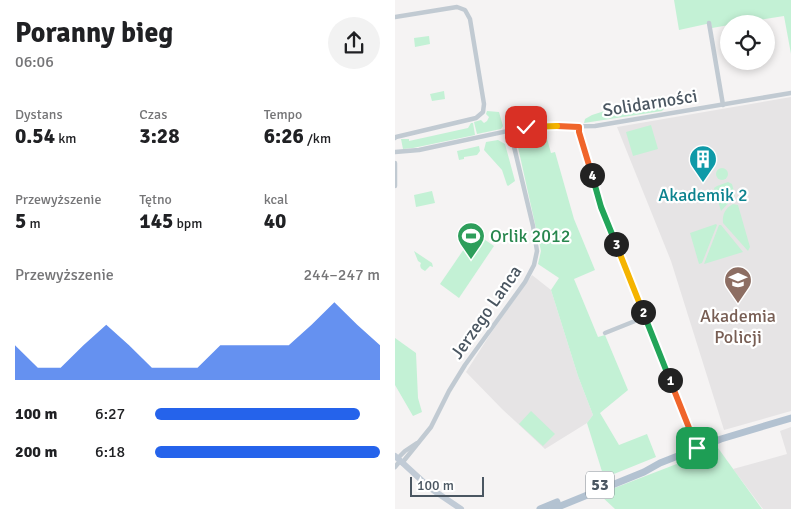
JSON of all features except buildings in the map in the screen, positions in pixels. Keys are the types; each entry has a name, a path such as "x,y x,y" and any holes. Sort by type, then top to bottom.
{"main road":[{"name":"53","path":"540,509 721,439 791,418"},
{"name":"53","path":"553,509 644,472 660,463"}],"street":[{"path":"395,17 457,7 465,10 470,19 484,104 483,112 476,118 395,138"},
{"path":"709,23 723,105"},
{"name":"Solidarności","path":"395,152 419,150 534,126 595,126 791,93"},
{"path":"579,127 601,207 697,448"},
{"name":"Jerzego Lanca","path":"395,467 399,460 420,441 431,427 462,370 525,282 536,260 535,233 510,130"},
{"path":"395,163 395,186"},
{"path":"605,333 645,317"},
{"path":"399,460 430,488 461,509"}],"shaded area":[{"name":"Akademia Policji","path":"791,97 791,411 724,430 671,261 617,127"},
{"path":"532,275 551,290 578,376 593,415 587,423 545,449 466,372"},
{"path":"791,427 791,509 763,509 733,469 787,454 780,431"}],"green space":[{"path":"674,0 791,0 791,54 784,16 775,17 775,15 720,15 720,27 712,28 711,23 679,30"},
{"path":"429,36 430,44 415,47 414,38"},
{"path":"444,91 445,99 432,101 430,94"},
{"path":"662,96 665,107 662,111 584,123 585,119 592,115"},
{"path":"487,111 499,112 503,126 501,129 477,134 474,122 481,120 484,123 487,121 489,117 486,114"},
{"path":"473,123 475,135 403,149 401,139 409,139 409,141 468,128"},
{"path":"651,125 658,149 633,156 626,132"},
{"path":"546,135 551,153 555,152 574,219 595,270 574,279 598,337 605,335 628,390 600,413 619,445 647,434 656,457 604,478 587,423 593,415 578,376 551,290 559,278 538,264 541,251 516,138"},
{"path":"498,140 505,144 515,181 508,186 502,170 484,150 486,142"},
{"path":"479,146 480,151 477,155 464,157 464,159 459,160 457,151"},
{"path":"724,168 727,169 727,179 720,180 717,179 716,172 717,169"},
{"path":"728,182 732,184 735,195 721,211 714,188"},
{"path":"432,191 435,203 416,207 414,195"},
{"path":"733,204 738,205 750,247 748,251 723,223 725,212"},
{"path":"716,224 702,263 699,264 690,233"},
{"path":"719,225 743,252 704,264"},
{"name":"Orlik 2012","path":"475,233 494,246 459,298 440,284"},
{"path":"414,251 432,263 433,267 430,266 425,271 422,269 420,267 421,263 418,261"},
{"path":"395,338 416,353 418,398 422,412 413,416 395,385"},
{"path":"531,411 555,434 543,446 519,424"},
{"path":"718,448 762,509 615,509 599,494"}],"place":[{"name":"Akademik 2","path":"703,183"},
{"name":"Orlik 2012","path":"471,260"},
{"name":"Akademia Policji","path":"738,304"}],"route":[{"path":"526,127 579,127 601,207 697,448"}]}
